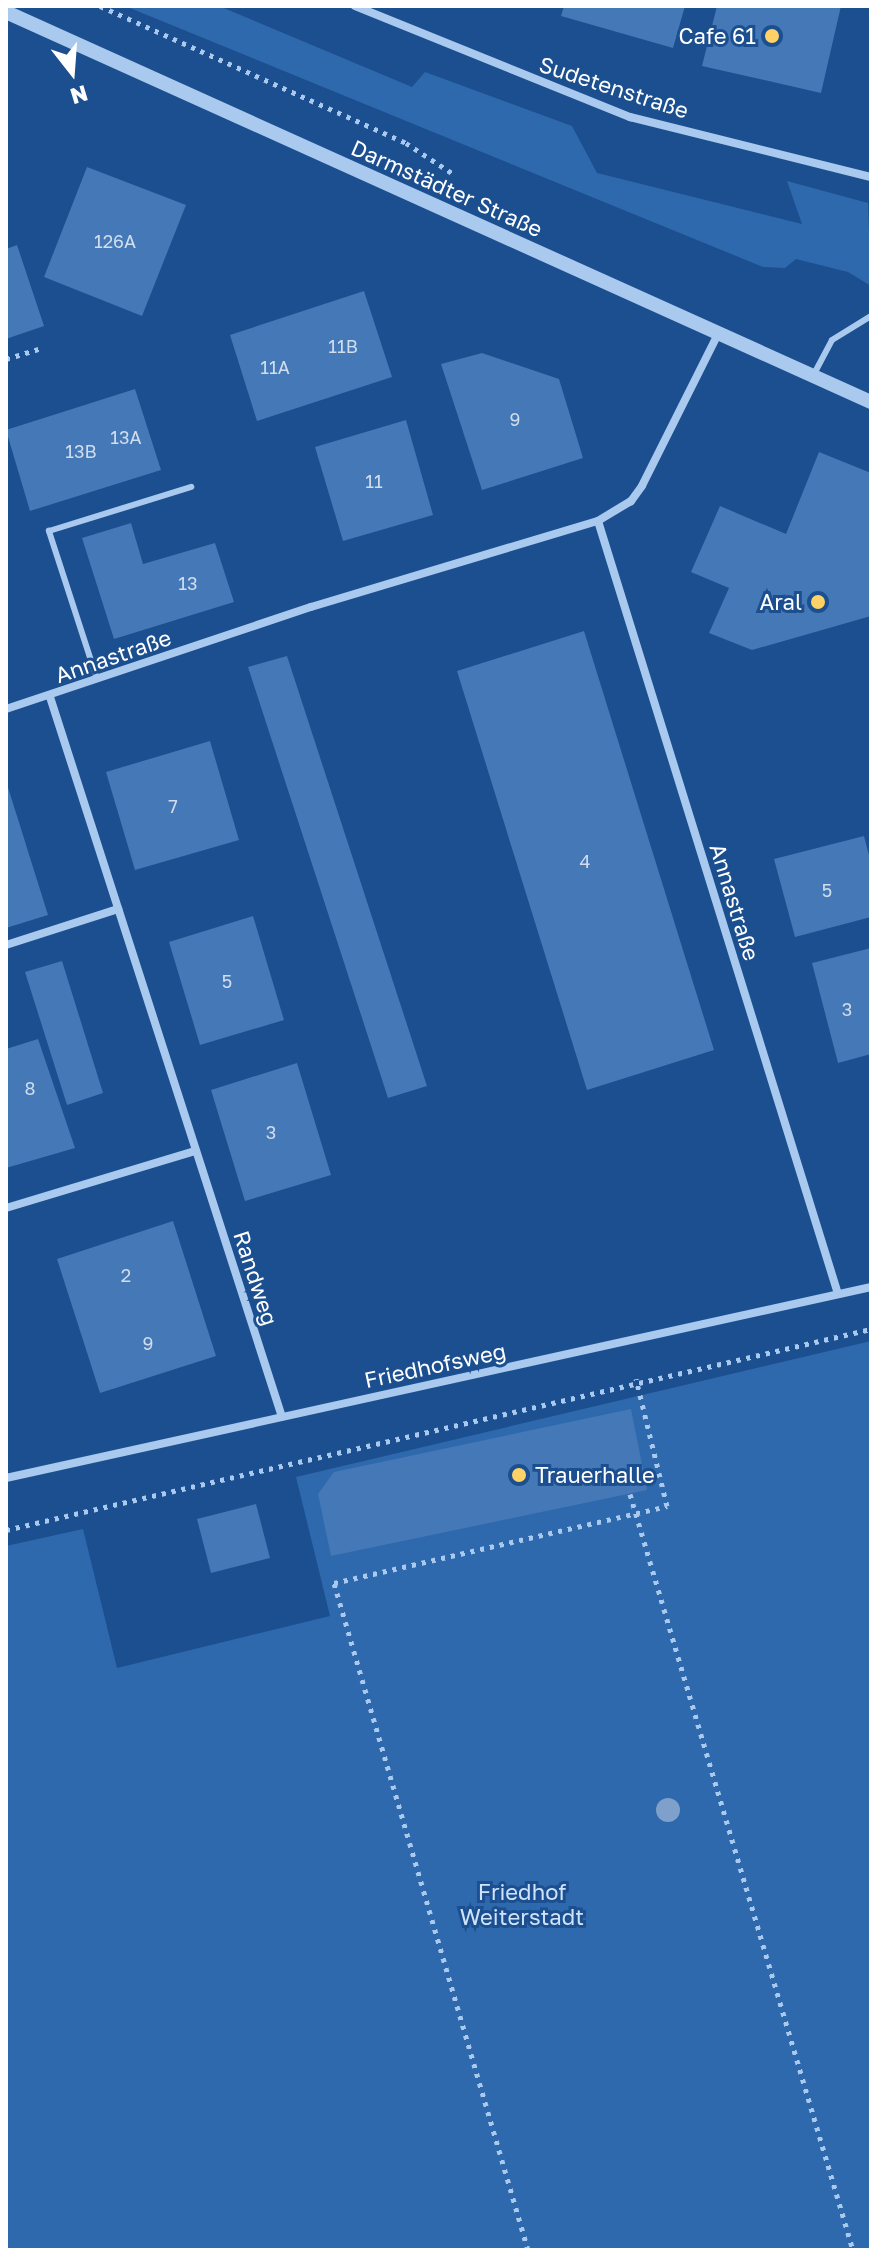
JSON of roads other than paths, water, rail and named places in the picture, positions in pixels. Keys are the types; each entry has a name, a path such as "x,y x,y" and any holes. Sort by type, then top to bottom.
{"street":[{"name":"Sudetenstraße","path":"355,6 630,117 871,177"},
{"name":"Darmstädter Straße","path":"6,12 871,402"},
{"name":"Annastraße","path":"6,709 598,521 631,501 642,486 718,334"},
{"name":"Annastraße","path":"598,521 838,1294"},
{"name":"Randweg","path":"50,697 282,1417"},
{"path":"6,945 118,909"},
{"path":"6,1208 195,1151"},
{"name":"Friedhofsweg","path":"6,1478 871,1287"}],"lane":[{"path":"813,376 832,340 871,316"},
{"path":"97,679 49,531 191,487"}],"place":[{"name":"Cafe 61","path":"772,36"},
{"name":"Aral","path":"818,602"},
{"name":"Trauerhalle","path":"519,1475"}],"park label":[{"name":"Friedhof Weiterstadt","path":"522,1904"}]}
